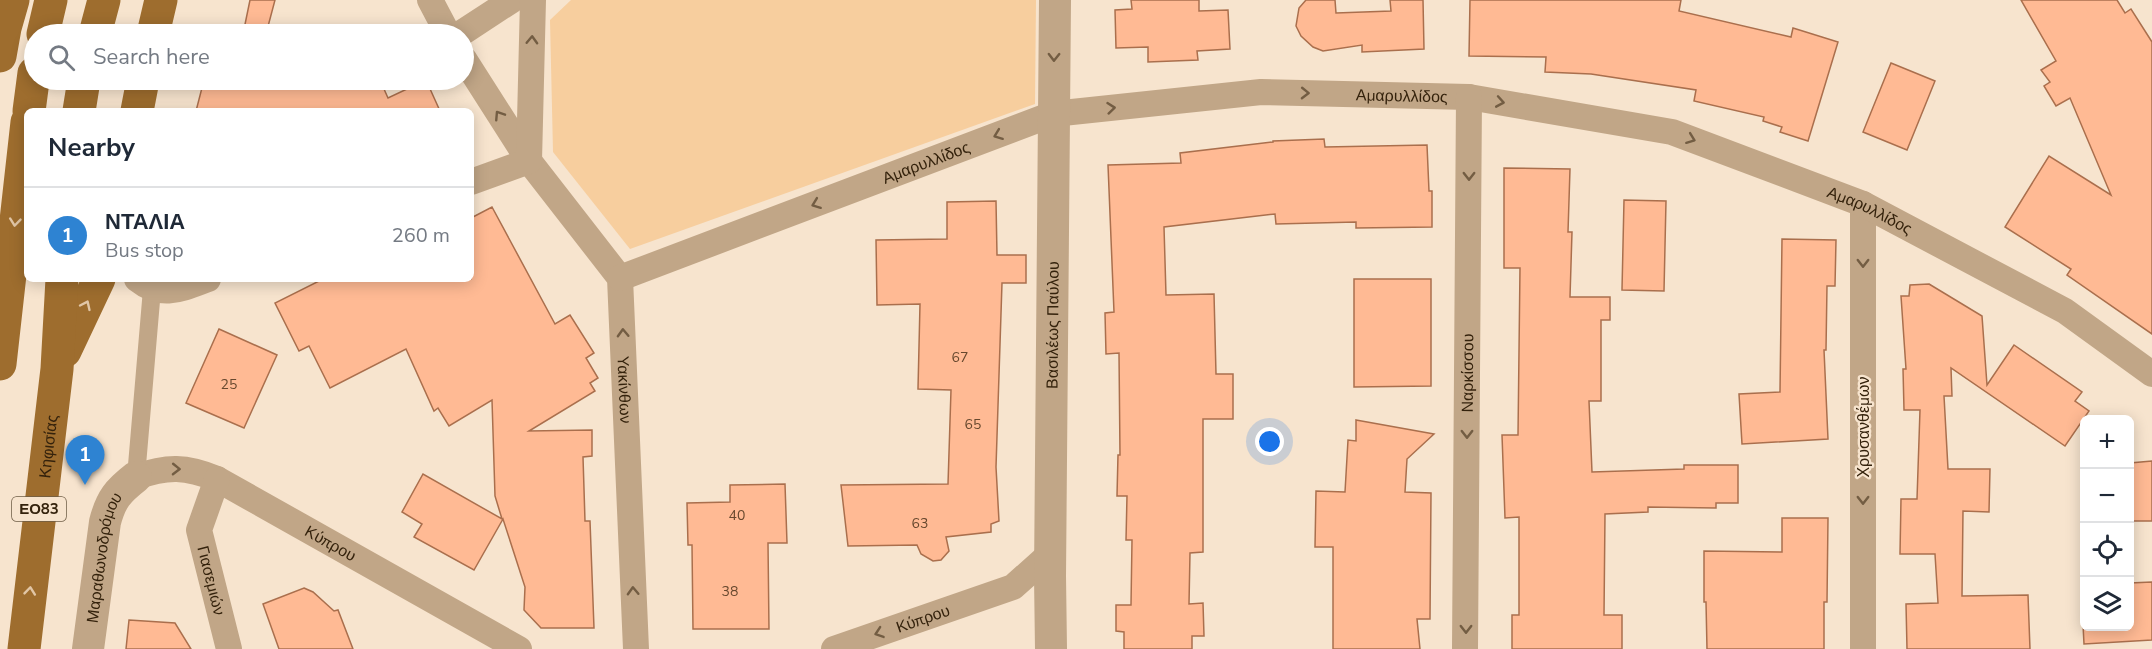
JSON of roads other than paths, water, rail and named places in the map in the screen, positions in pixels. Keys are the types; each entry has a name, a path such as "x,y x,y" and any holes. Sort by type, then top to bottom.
{"main road":[{"path":"45,24 51,0"},
{"path":"98,24 104,0"},
{"path":"155,24 161,0"},
{"path":"29,108 32,90"},
{"path":"79,108 82,90"},
{"path":"138,108 142,90"},
{"path":"1,341 24,147"},
{"name":"Κηφισίας","path":"24,649 57,369 62,282"},
{"name":"ΕΟ83","path":"57,369 98,282"}],"street":[{"path":"430,0 443,24"},
{"path":"474,25 512,0"},
{"path":"529,161 533,0"},
{"name":"Βασιλέως Παύλου","path":"1051,649 1055,0"},
{"path":"474,75 529,161 620,278"},
{"name":"Αμαρυλλίδος","path":"620,278 1053,114 1261,92 1469,97 1672,132 1863,204 2065,311 2152,374"},
{"name":"Ναρκίσσου","path":"1465,649 1469,97"},
{"path":"474,181 529,161"},
{"name":"Χρυσανθέμων","path":"1863,204 1863,649"},
{"name":"Υακίνθων","path":"620,278 636,649"},
{"path":"136,477 145,284 165,292 200,282"},
{"name":"Κύπρου","path":"136,477 156,470 177,468 197,471 217,478 519,649"},
{"name":"Μαραθωνοδρόμου","path":"88,649 105,522 110,503 122,488 136,477"},
{"name":"Γιασεμιών","path":"217,478 199,530 229,649"},
{"name":"Κύπρου","path":"834,649 1013,587 1050,554"},
{"path":"1013,587 1050,608"}],"place":[{"name":"ΝΤΑΛΙΑ","path":"85,485"}]}
